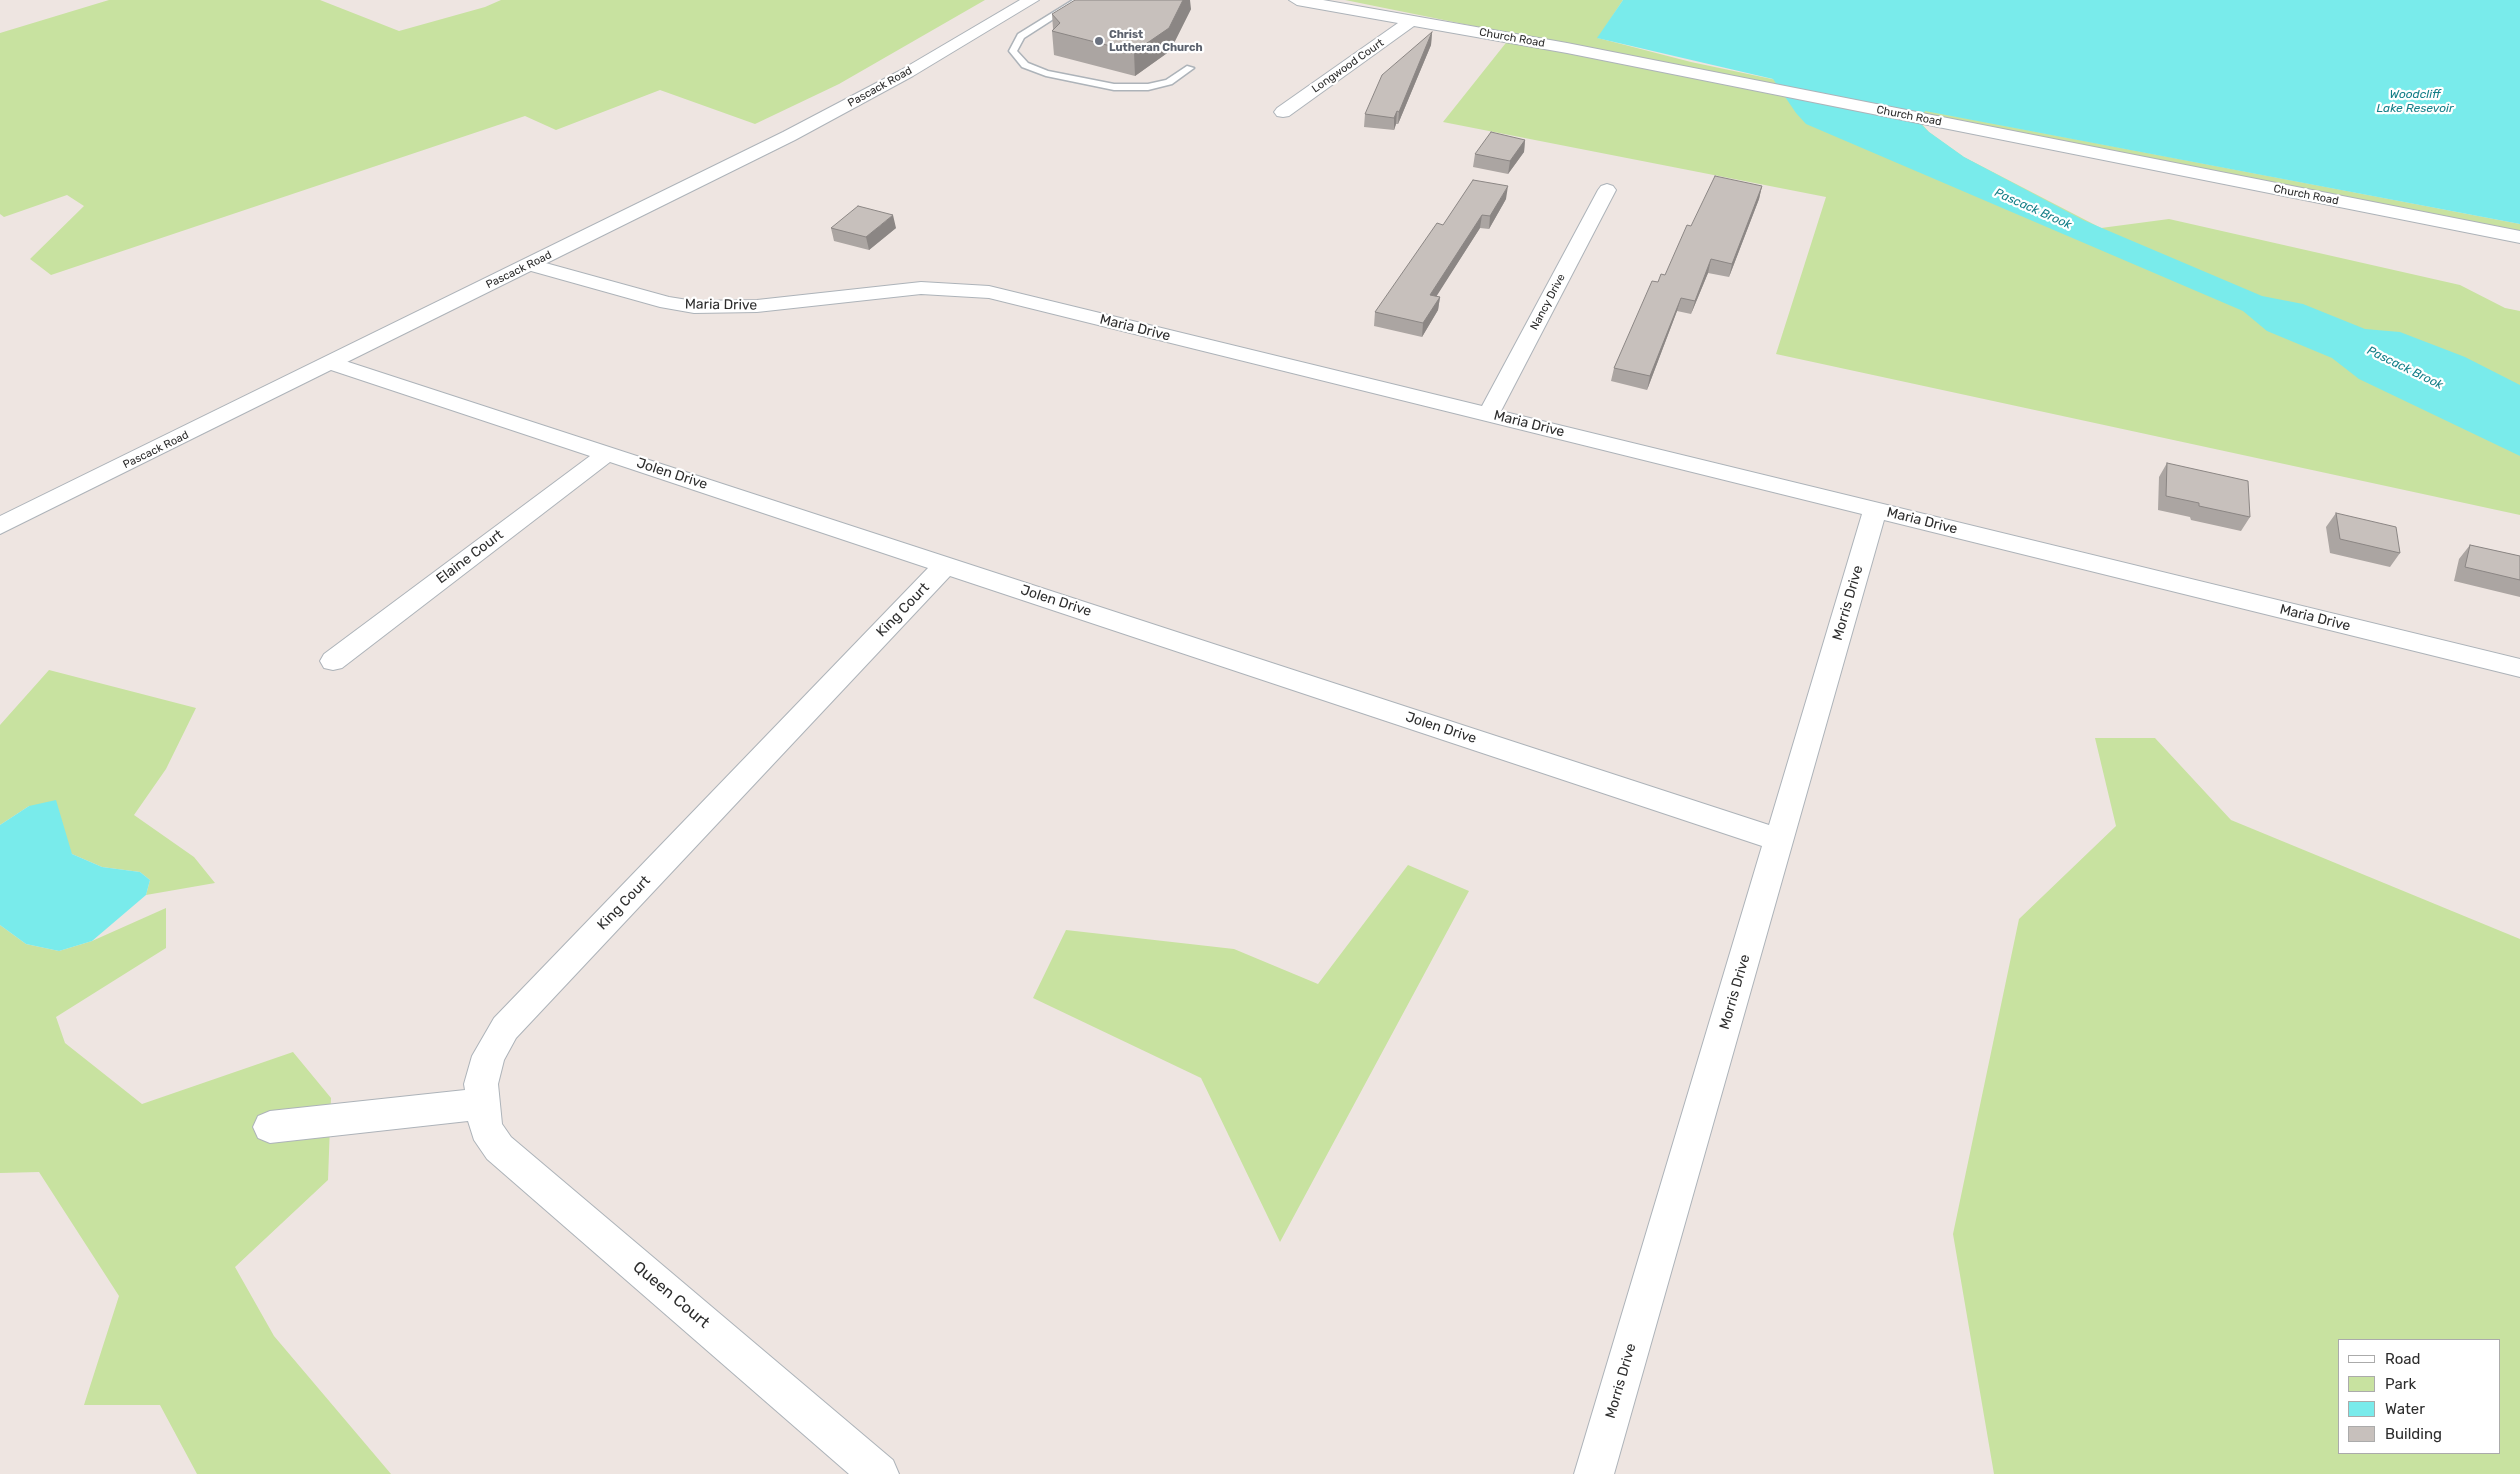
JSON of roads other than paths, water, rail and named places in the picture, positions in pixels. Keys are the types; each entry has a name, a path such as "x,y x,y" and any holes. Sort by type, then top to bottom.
{"street":[{"name":"Pascack Road","path":"0,526 334,363 824,118 1031,0"},
{"name":"Church Road","path":"1297,0 1567,48 2520,237"},
{"name":"Longwood Court","path":"1284,112 1412,20"},
{"name":"Nancy Drive","path":"1488,414 1607,190"},
{"name":"Maria Drive","path":"531,265 667,303 694,307 757,306 921,288 976,290 2520,668"},
{"name":"Jolen Drive","path":"334,363 1779,840"},
{"name":"Elaine Court","path":"332,661 608,453"},
{"name":"Morris Drive","path":"1594,1474 1875,510"},
{"name":"King Court","path":"481,1104 481,1084 488,1056 504,1028 946,565"},
{"path":"270,1127 481,1104"},
{"name":"Queen Court","path":"481,1104 486,1128 499,1148 879,1474"}],"lane":[{"path":"1079,0 1021,36 1013,51 1025,65 1046,73 1114,87 1155,86 1169,82 1190,68"}],"water":[{"name":"Woodcliff Lake Resevoir","path":"1623,0 2520,0 2520,224 1925,111 1919,122 1929,132 1964,157 2083,220 2262,296 2303,304 2365,329 2400,332 2465,357 2520,385 2520,456 2359,379 2332,358 2267,331 2243,311 1806,124 1796,113 1773,79 1597,38"},
{"path":"56,800 72,854 102,867 140,872 150,880 146,895 92,941 59,951 26,944 0,925 0,825 29,806"}],"place":[{"name":"Christ Lutheran Church","path":"1099,41"}],"water label":[{"name":"Pascack Brook","path":"2033,209"},
{"name":"Pascack Brook","path":"2405,368"}]}
